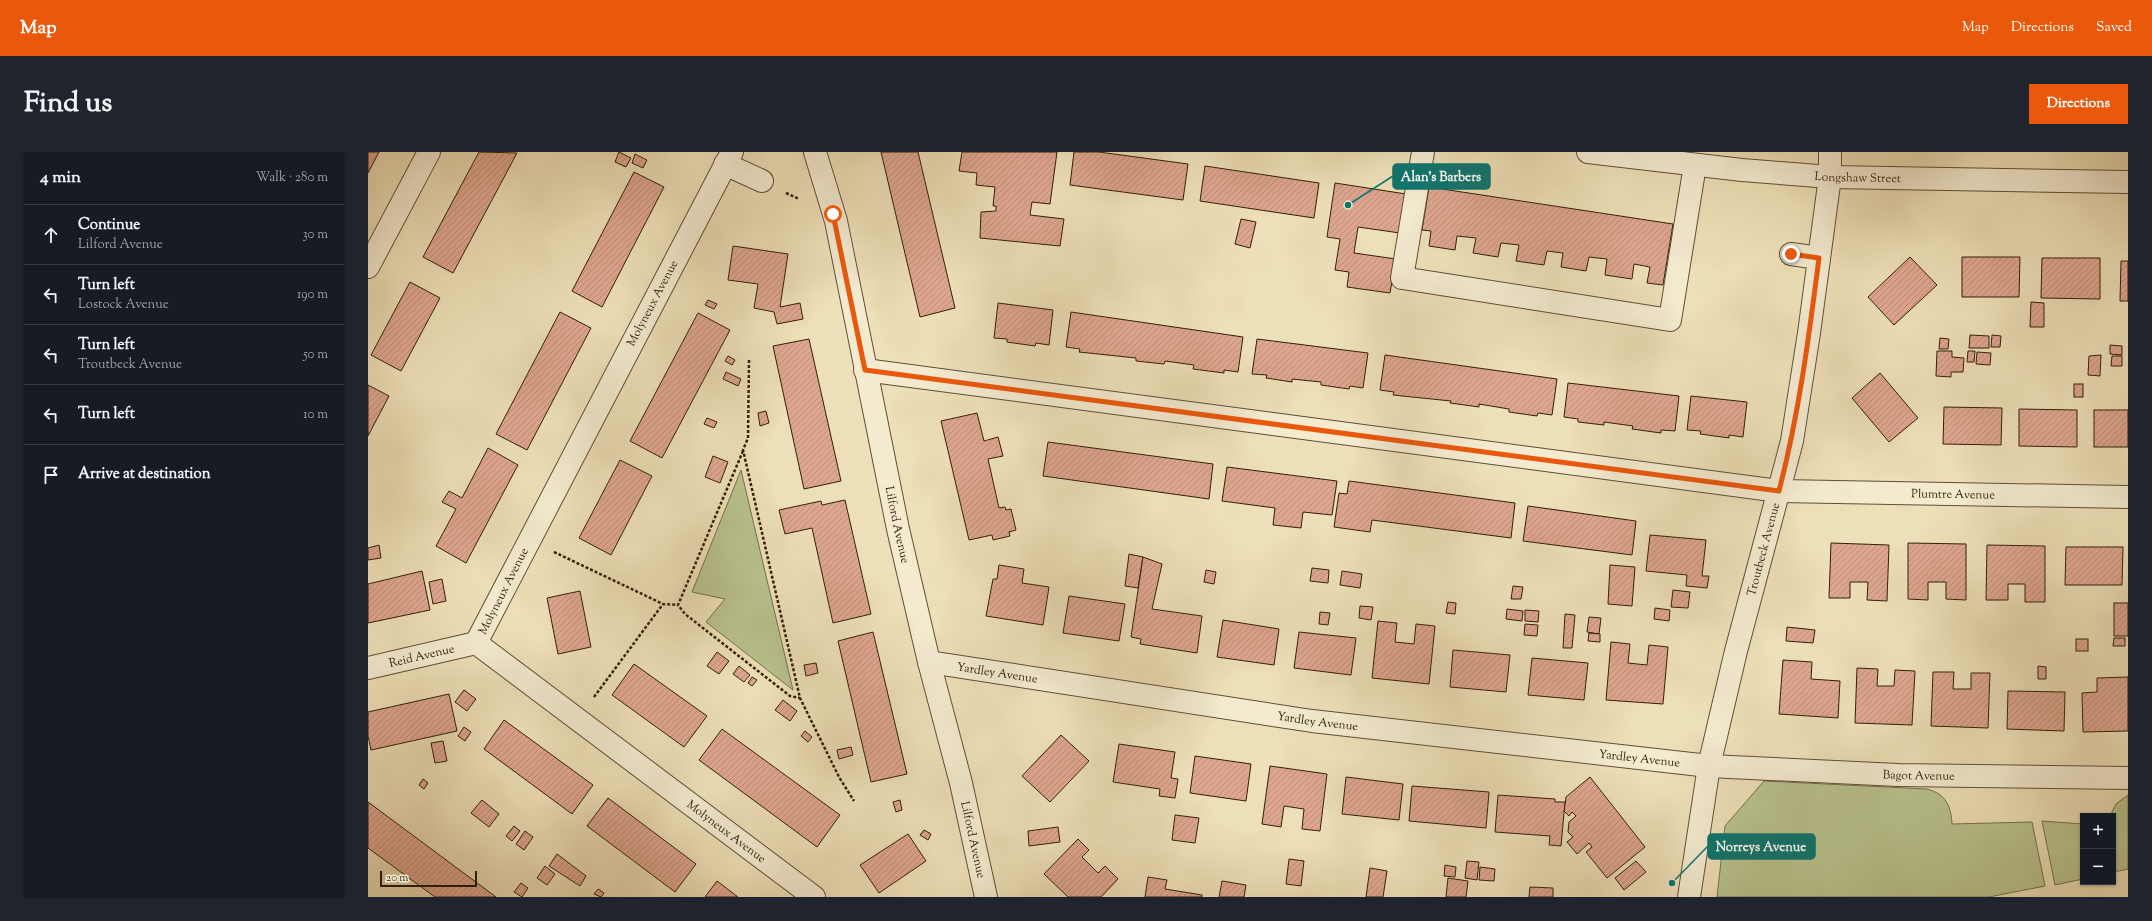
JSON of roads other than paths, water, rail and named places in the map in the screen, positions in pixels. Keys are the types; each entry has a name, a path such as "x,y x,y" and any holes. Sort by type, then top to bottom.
{"street":[{"path":"368,267 429,152"},
{"name":"Lilford Avenue","path":"816,152 836,221 865,370 929,662 961,783 986,897"},
{"path":"1422,152 1402,278 1670,320 1695,165"},
{"name":"Longshaw Street","path":"1588,152 1659,157 1695,165 1830,176 2128,182"},
{"name":"Troutbeck Avenue","path":"1689,897 1709,766 1736,651 1792,441 1830,176 1830,152"},
{"name":"Molyneux Avenue","path":"762,181 729,158 476,643 814,897"},
{"path":"1791,254 1819,258"},
{"name":"Plumtre Avenue","path":"865,370 1779,491 2128,497"},
{"name":"Reid Avenue","path":"368,668 476,643"},
{"name":"Yardley Avenue","path":"929,662 1312,721 1709,766"},
{"name":"Bagot Avenue","path":"1709,766 1898,775 2128,778"}],"place":[{"name":"Alan's Barbers","path":"1348,205"},
{"name":"Norreys Avenue","path":"1672,883"}]}
